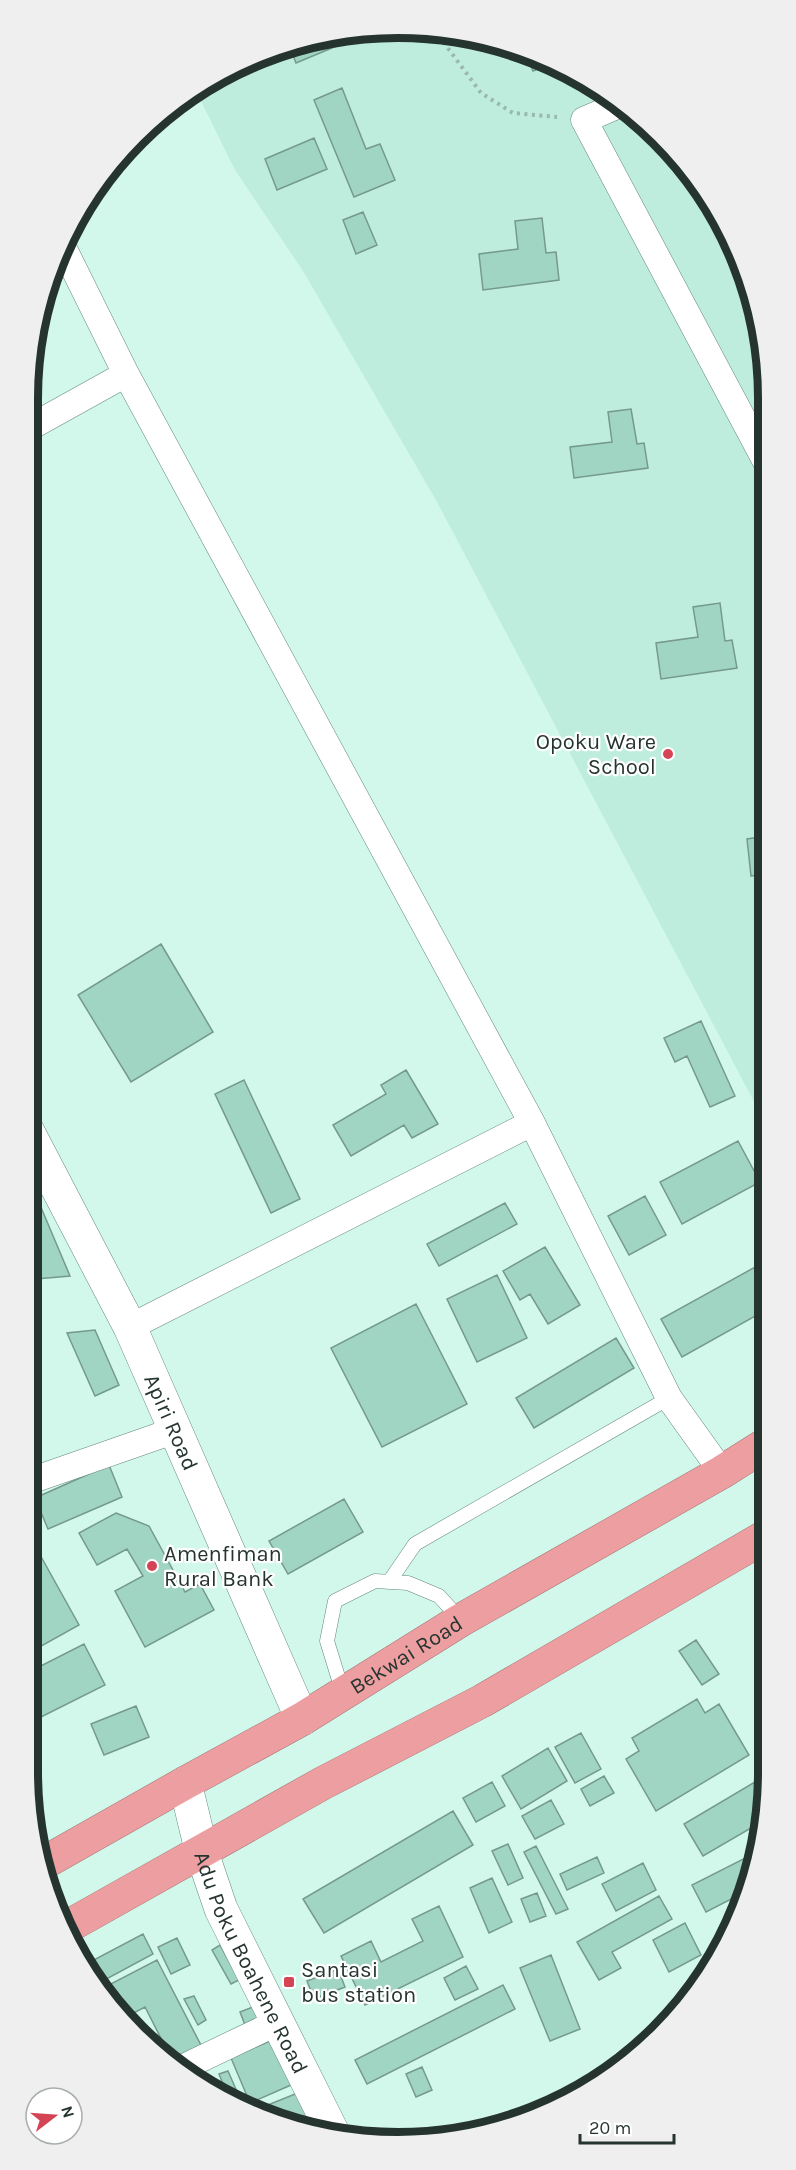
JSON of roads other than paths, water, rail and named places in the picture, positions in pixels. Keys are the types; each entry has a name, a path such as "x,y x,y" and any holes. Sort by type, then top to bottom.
{"highway":[{"name":"Bekwai Road","path":"49,1860 302,1719 461,1620 758,1449"},
{"path":"72,1924 323,1783 482,1701 758,1541"}],"street":[{"path":"612,108 584,120 758,447"},
{"path":"67,255 126,374 532,1122 669,1398 722,1472"},
{"path":"38,423 126,374"},
{"path":"130,1328 532,1122"},
{"name":"Apiri Road","path":"38,1151 130,1328 302,1719"},
{"path":"38,1478 176,1430"},
{"name":"Adu Poku Boahene Road","path":"184,1783 202,1853 221,1909 330,2126"},
{"path":"188,2065 278,2022"}],"lane":[{"path":"389,1582 415,1544 669,1398"},
{"path":"343,1693 327,1641 335,1600 375,1581 408,1583 439,1596 461,1620"}],"place":[{"name":"Opoku Ware School","path":"668,754"},
{"name":"Amenfiman Rural Bank","path":"152,1566"},
{"name":"Santasi bus station","path":"289,1982"}]}
